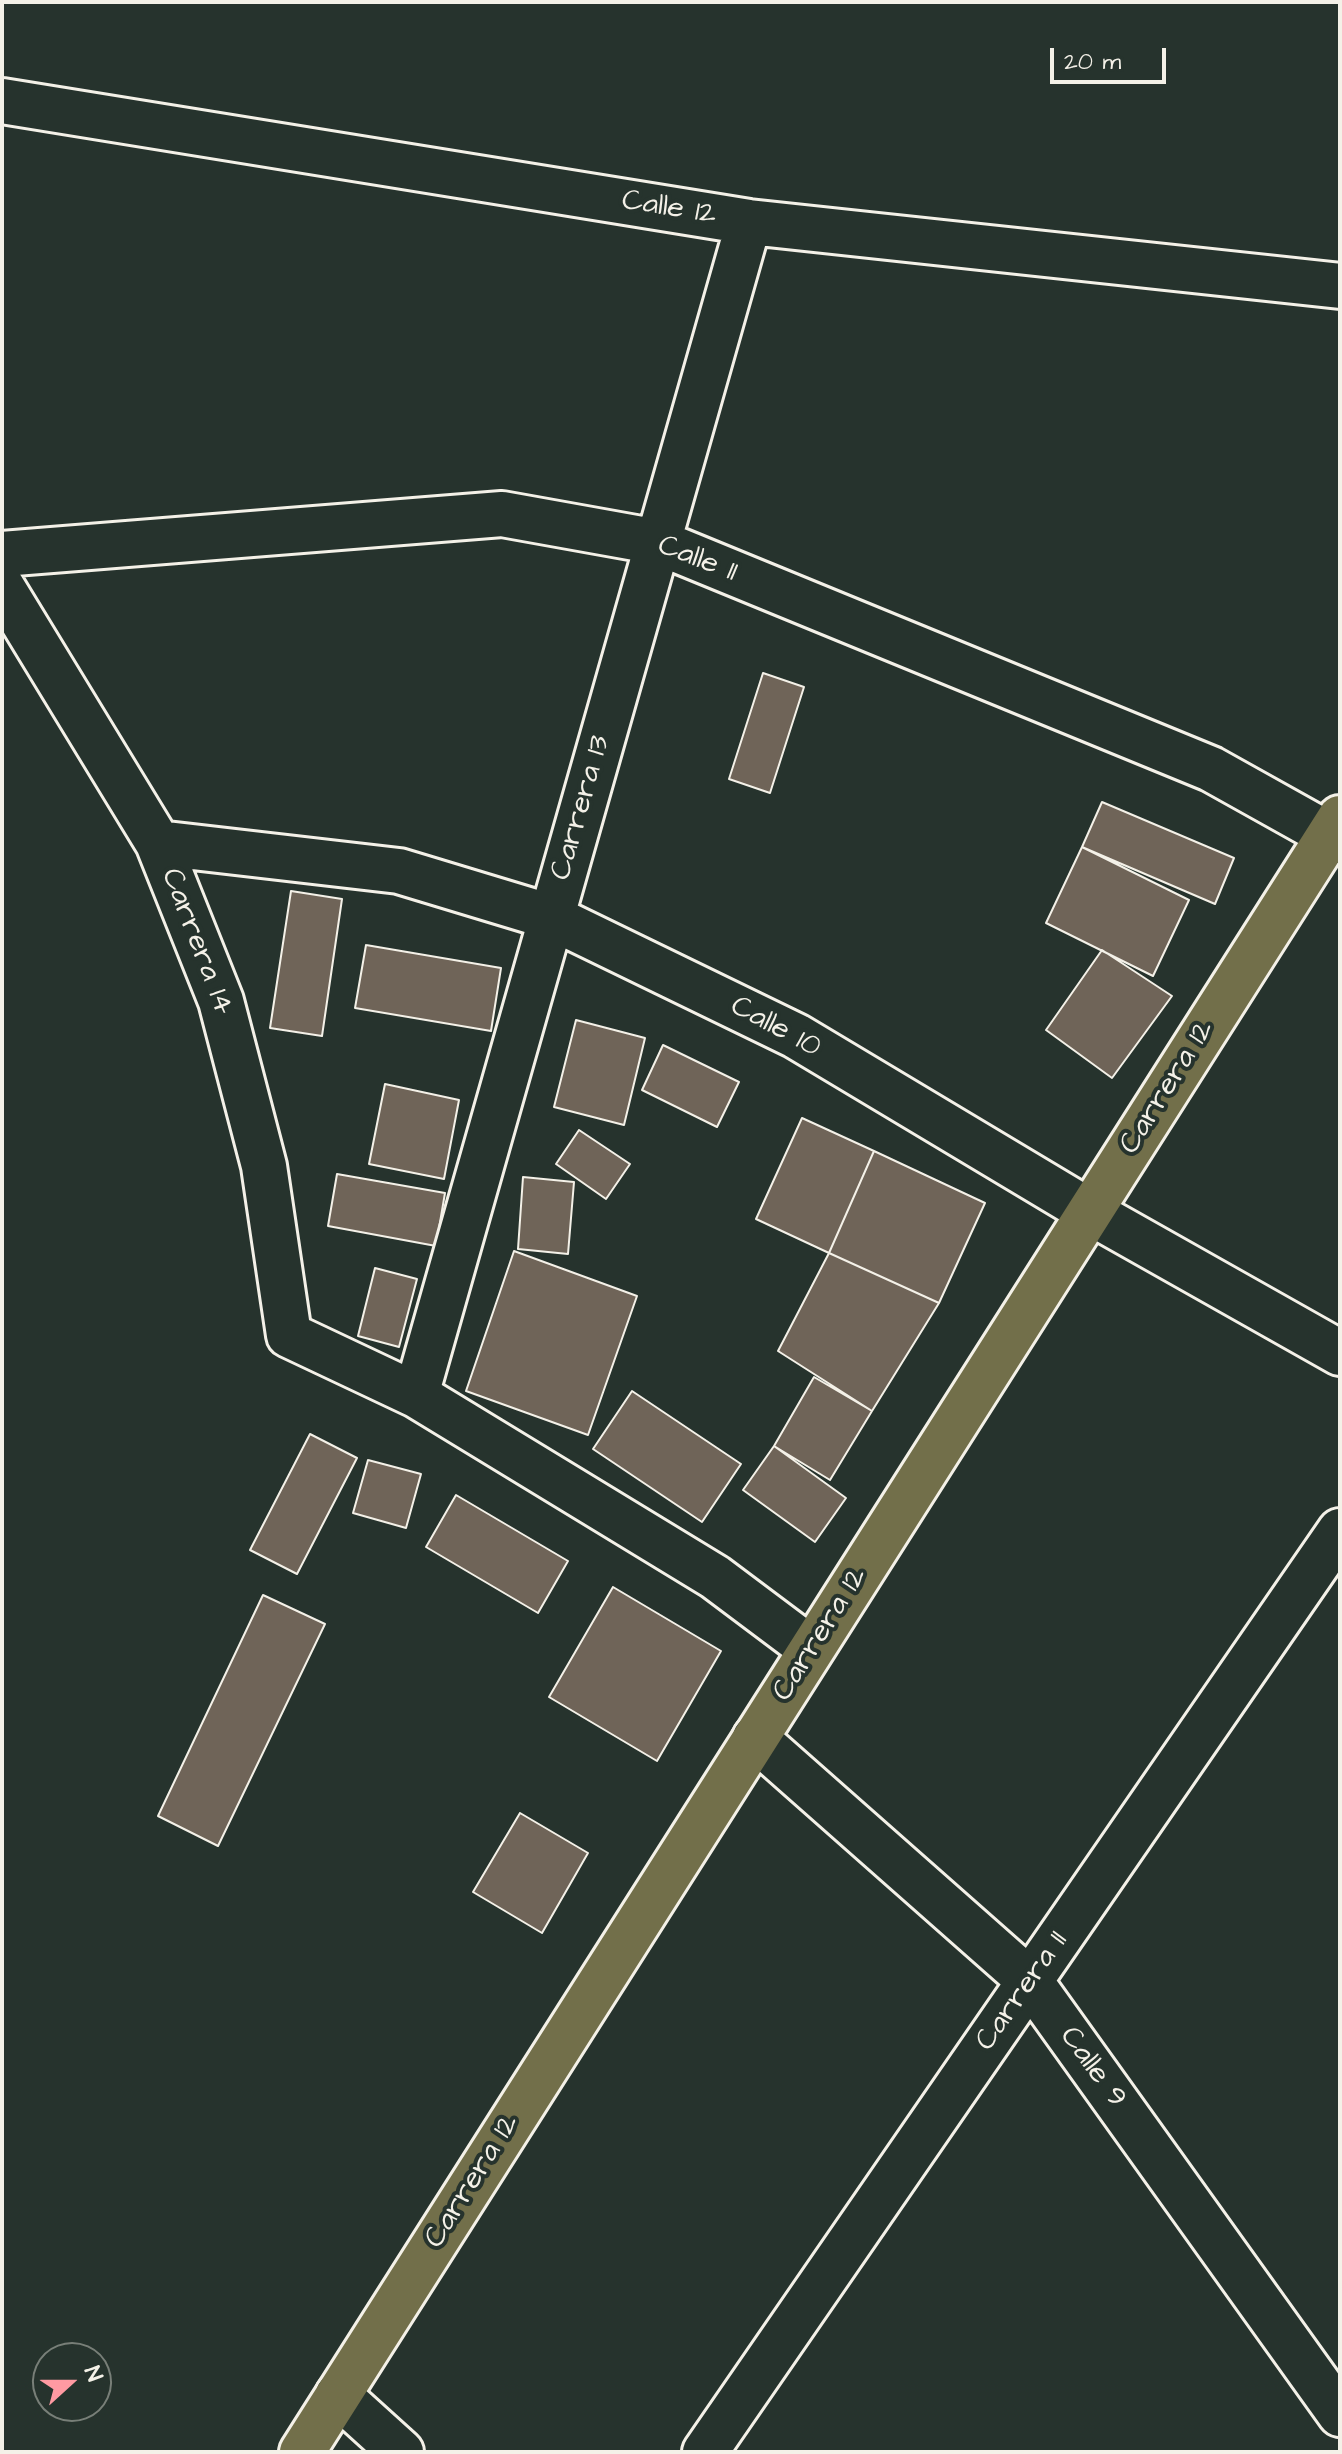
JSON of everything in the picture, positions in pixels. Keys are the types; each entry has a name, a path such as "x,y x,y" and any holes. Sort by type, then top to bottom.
{"highway":[{"name":"Carrera 12","path":"302,2452 1090,1212 1337,831"}],"street":[{"name":"Calle 12","path":"2,101 749,222 1340,286"},
{"name":"Carrera 13","path":"416,1395 749,222"},
{"name":"Calle 11","path":"2,554 502,514 658,542 1211,769 1337,831"},
{"name":"Carrera 14","path":"2,587 158,843 221,1001 264,1166 289,1335 416,1395"},
{"name":"Calle 10","path":"158,843 399,871 551,917 796,1036 1090,1212 1340,1353"},
{"path":"416,1395 715,1577 811,1649"},
{"name":"Carrera 11","path":"705,2452 1340,1531"},
{"name":"Calle 9","path":"755,1738 1030,1981 1340,2414"},
{"path":"338,2395 401,2452"}],"building":[{"path":"763,673 804,687 770,793 729,779"},
{"path":"1102,802 1234,858 1215,904 1082,847"},
{"path":"1082,847 1189,900 1153,976 1046,923"},
{"path":"291,891 342,899 322,1036 270,1028"},
{"path":"366,945 501,968 491,1031 355,1008"},
{"path":"1102,950 1172,996 1112,1078 1046,1030"},
{"path":"576,1020 645,1038 624,1125 554,1107"},
{"path":"663,1045 739,1082 717,1127 642,1090"},
{"path":"385,1084 459,1100 444,1179 369,1164"},
{"path":"802,1118 874,1151 829,1253 756,1219"},
{"path":"579,1130 630,1164 606,1199 556,1164"},
{"path":"874,1151 985,1203 939,1303 829,1253"},
{"path":"337,1174 445,1193 436,1246 328,1226"},
{"path":"523,1177 574,1182 568,1254 518,1249"},
{"path":"514,1251 637,1296 588,1435 466,1391"},
{"path":"829,1253 939,1303 872,1411 778,1351"},
{"path":"375,1268 417,1279 399,1347 358,1336"},
{"path":"814,1377 872,1411 830,1480 774,1446"},
{"path":"632,1391 741,1464 702,1522 593,1449"},
{"path":"310,1434 357,1458 297,1574 250,1550"},
{"path":"774,1446 846,1498 815,1542 743,1490"},
{"path":"368,1460 421,1474 406,1528 353,1513"},
{"path":"456,1495 568,1561 538,1613 426,1547"},
{"path":"613,1587 721,1651 657,1761 549,1697"},
{"path":"263,1595 325,1624 218,1846 158,1816"},
{"path":"520,1813 588,1853 542,1933 473,1892"}]}
